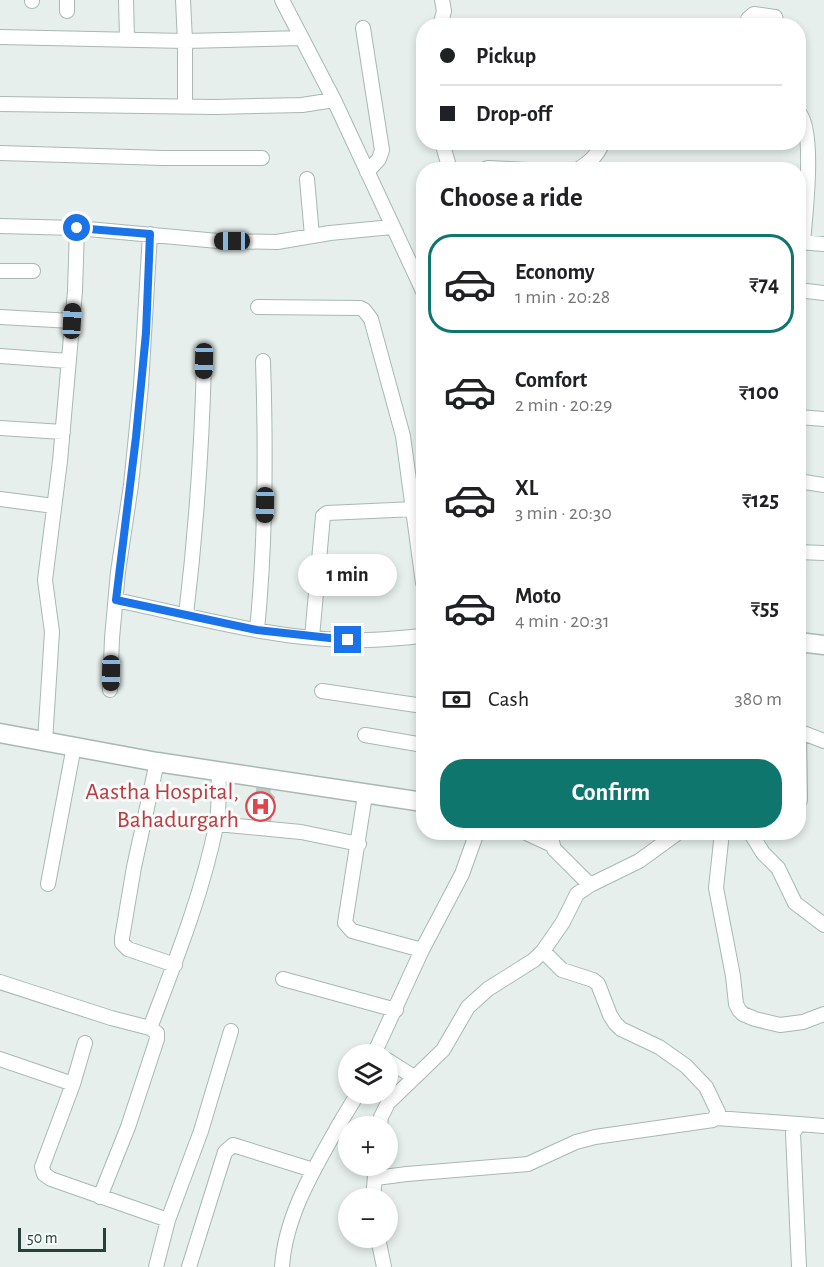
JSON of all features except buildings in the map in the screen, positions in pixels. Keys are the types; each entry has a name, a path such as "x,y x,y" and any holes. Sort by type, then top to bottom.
{"street":[{"path":"126,0 127,38"},
{"path":"183,0 185,107"},
{"path":"282,0 334,100 416,276"},
{"path":"442,0 444,11 442,18"},
{"path":"749,18 754,14 775,18"},
{"path":"363,28 382,150 379,159 367,172"},
{"path":"0,37 185,41 302,38"},
{"path":"0,104 185,107 302,105 334,100"},
{"path":"806,123 808,191 806,204"},
{"path":"0,153 164,158 261,158"},
{"path":"307,179 312,236"},
{"path":"0,226 77,228 218,241 277,242 392,226"},
{"path":"45,741 52,632 45,580 63,432 77,228"},
{"path":"111,690 112,638 146,333 150,234"},
{"path":"806,242 824,244"},
{"path":"0,271 33,271"},
{"path":"806,291 824,292"},
{"path":"258,307 360,308 367,313 371,319 403,436 416,525"},
{"path":"0,316 72,321"},
{"path":"0,356 68,361"},
{"path":"186,615 202,438 204,361"},
{"path":"257,630 263,566 266,482 263,361"},
{"path":"806,418 824,420"},
{"path":"0,428 63,432"},
{"path":"806,482 824,485"},
{"path":"0,499 54,506"},
{"path":"312,637 323,516 333,513 414,509"},
{"path":"806,552 824,553"},
{"path":"116,600 257,630 312,637 355,640 416,636"},
{"path":"806,643 824,645"},
{"path":"322,691 416,705"},
{"path":"0,733 157,762 416,801"},
{"path":"806,734 824,741"},
{"path":"365,735 416,743"},
{"path":"48,884 74,746"},
{"path":"157,762 134,867 122,943 128,949 175,965"},
{"path":"150,1028 175,965 203,879 217,824 219,771"},
{"path":"365,795 345,923 352,931 422,951"},
{"path":"217,824 301,832 359,843"},
{"path":"383,1044 422,951 468,861 475,840"},
{"path":"554,840 590,885"},
{"path":"381,1116 388,1102 443,1050 468,1007 478,996 534,960 543,951 563,922 577,894 590,885 639,861 668,840"},
{"path":"721,840 716,888 734,976 736,1004 739,1010 755,1019 780,1025 803,1022 824,1014"},
{"path":"755,840 763,853 778,868 795,903 824,925"},
{"path":"543,951 562,970 593,980 597,984 610,1016 621,1029 658,1047 686,1066 706,1087 718,1112 716,1118"},
{"path":"283,979 396,1010"},
{"path":"0,982 101,1015 150,1028 157,1033 128,1127 100,1197"},
{"path":"156,1267 168,1220 201,1131 231,1031"},
{"path":"86,1042 42,1167 44,1174 51,1179 168,1220"},
{"path":"0,1059 73,1084"},
{"path":"398,1067 414,1077"},
{"path":"282,1267 287,1238 296,1209 314,1170 351,1104"},
{"path":"398,1173 528,1164 576,1142 595,1137 716,1118 824,1126"},
{"path":"799,1124 793,1133 799,1267"},
{"path":"189,1267 228,1147 233,1145 314,1170"},
{"path":"380,1248 384,1267"}],"place":[{"name":"Aastha Hospital, Bahadurgarh","path":"260,806"}],"route":[{"path":"77,228 150,234 146,333 132,485 118,572 116,600 257,630 348,640"}]}
